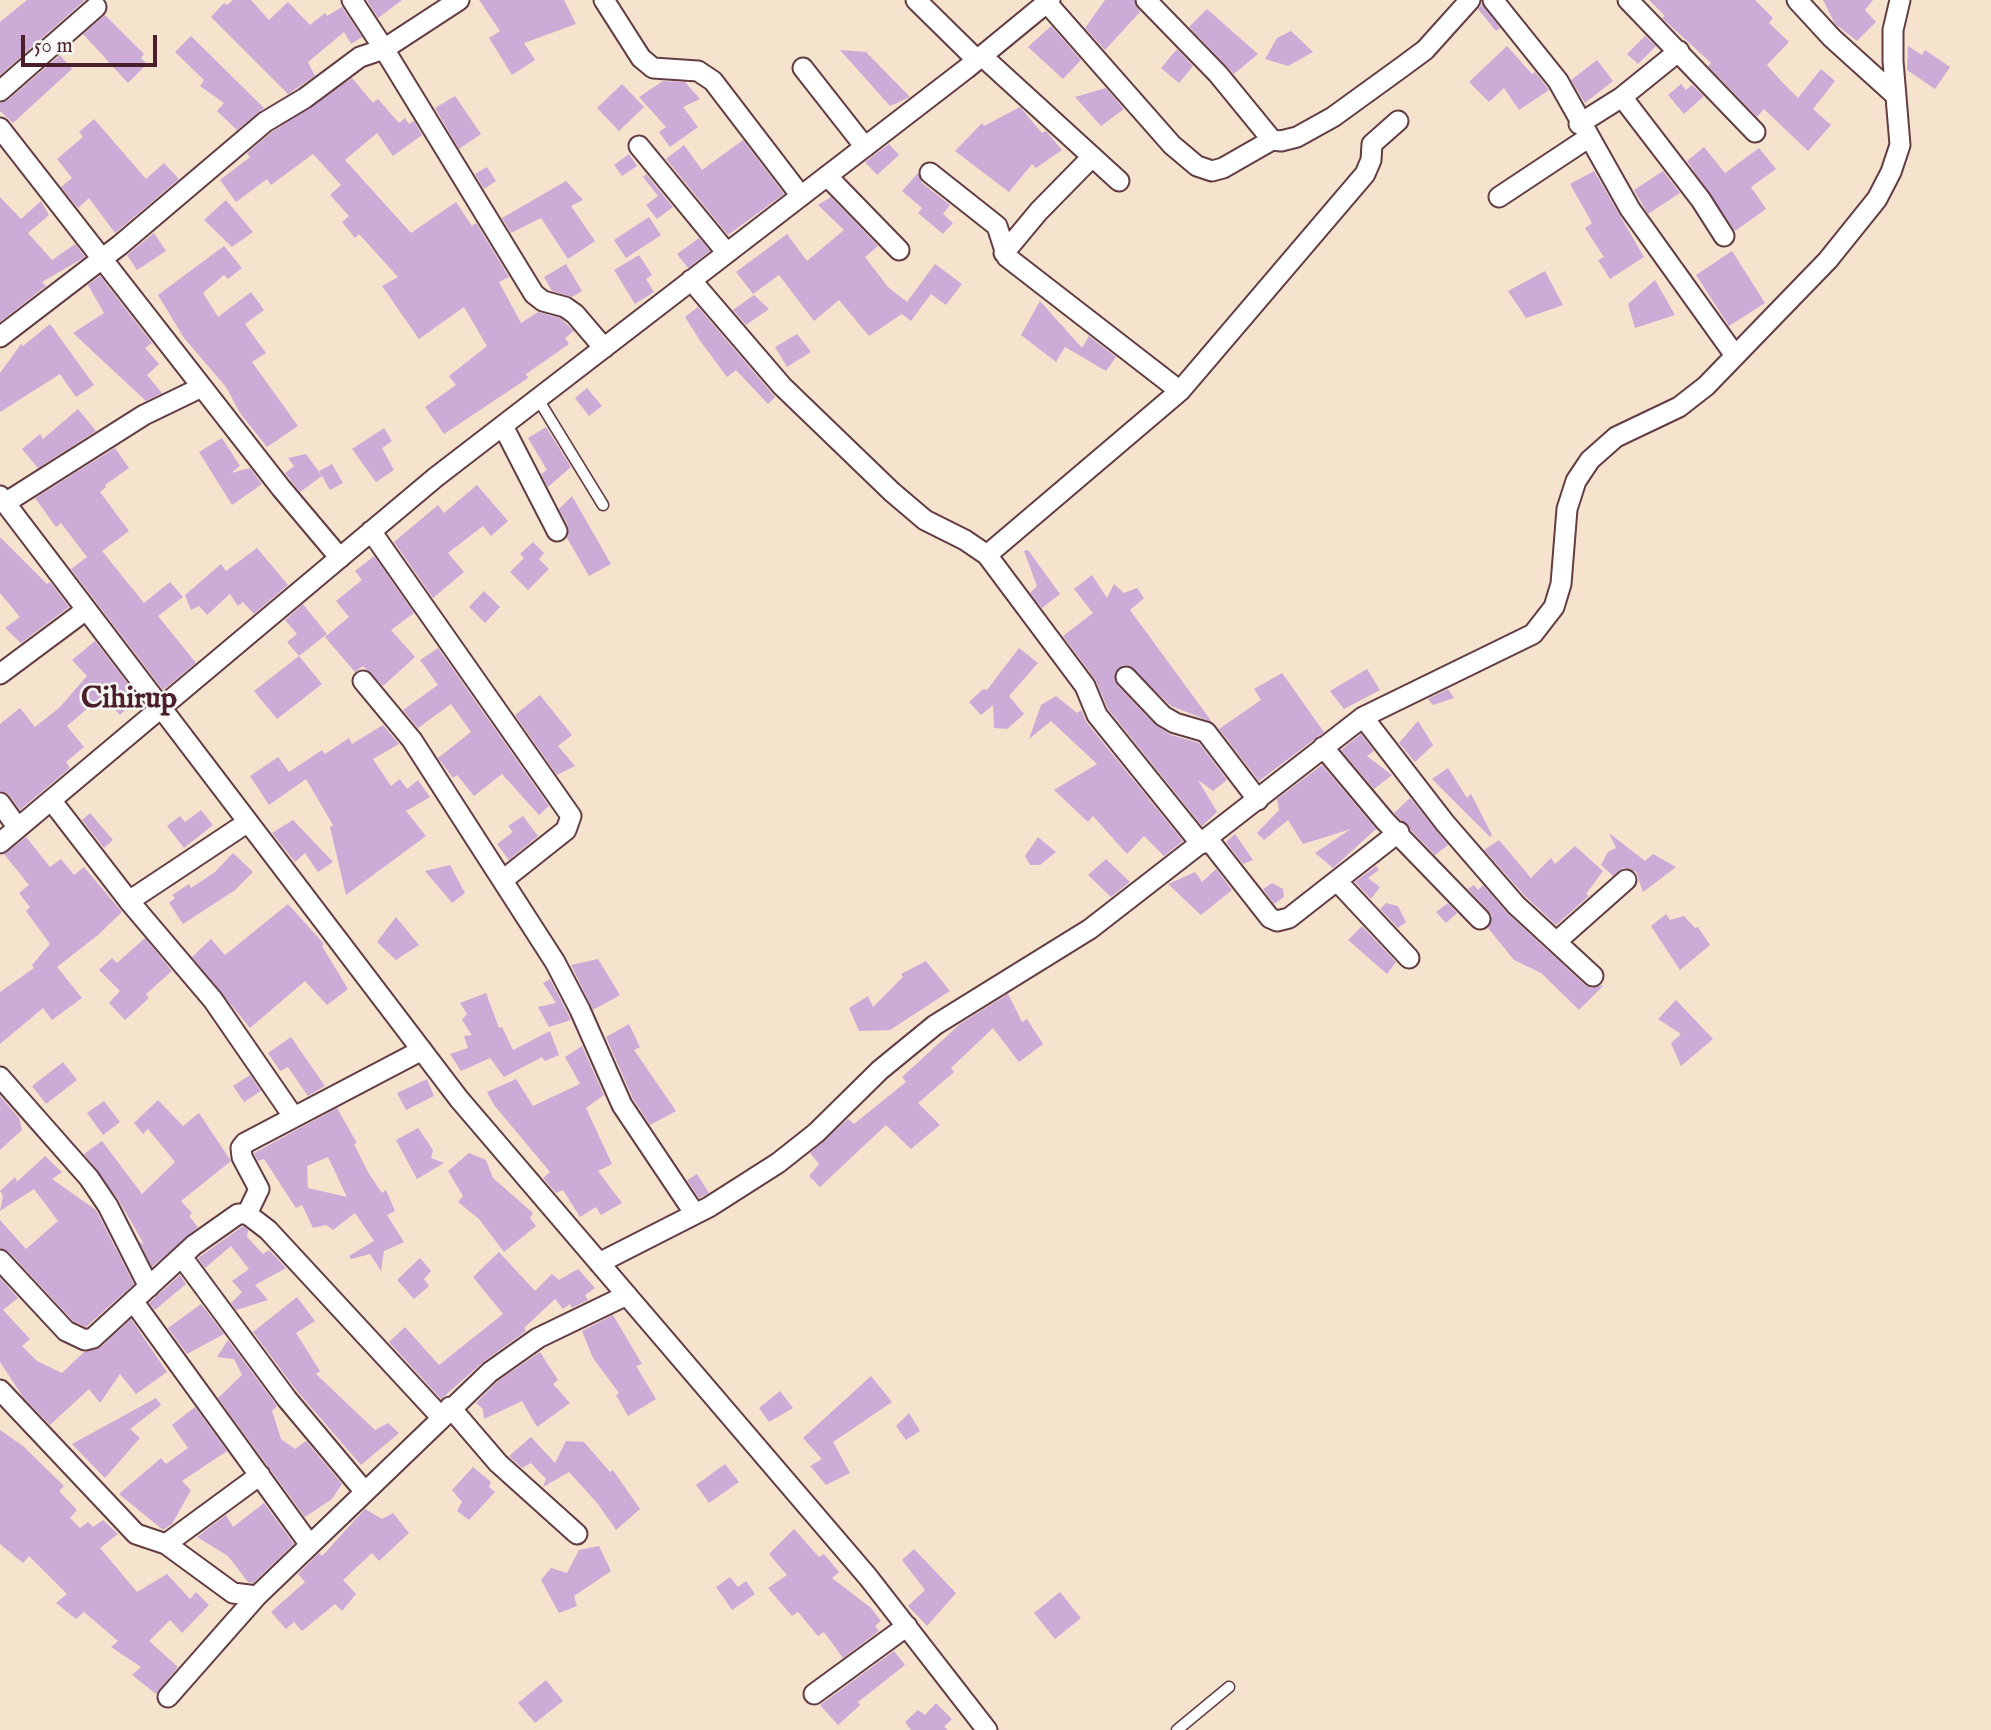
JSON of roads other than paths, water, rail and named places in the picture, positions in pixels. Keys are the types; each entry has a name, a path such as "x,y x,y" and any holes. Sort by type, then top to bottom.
{"street":[{"path":"352,0 534,294 543,301 565,307 575,314 604,348"},
{"path":"0,337 102,257 265,122 305,98 360,57 384,49 459,0"},
{"path":"604,0 641,58 653,68 698,71 713,80 801,196"},
{"path":"916,0 1119,181"},
{"path":"1146,0 1218,74 1272,140"},
{"path":"0,843 372,531 503,426 980,58 1048,1 1172,145 1197,166 1212,171 1223,169 1272,140 1297,137 1333,117 1424,50 1470,0"},
{"path":"1493,0 1558,81 1630,209 1734,354"},
{"path":"1628,0 1755,132"},
{"path":"1797,0 1832,38 1894,94"},
{"path":"600,1263 695,1214 788,1156 816,1133 880,1070 935,1025 1090,929 1363,717 1533,634 1554,607 1561,584 1567,509 1576,481 1590,460 1616,436 1679,407 1706,386 1734,354 1828,260 1877,199 1891,172 1899,145 1894,94 1893,30 1900,0"},
{"path":"0,91 96,7"},
{"path":"1499,197 1584,131 1679,51"},
{"path":"803,68 865,147"},
{"path":"1622,97 1701,200 1724,236"},
{"path":"987,555 1180,391 1365,174 1371,160 1372,144 1398,121"},
{"path":"0,128 202,387 340,558"},
{"path":"639,146 727,253"},
{"path":"1004,253 1039,211 1092,157"},
{"path":"930,173 997,226 1004,253 1180,391"},
{"path":"827,176 899,250"},
{"path":"691,280 782,386 892,492 925,520 965,540 987,555 1085,686 1097,715 1270,918 1277,921 1289,918 1399,832"},
{"path":"202,387 144,415 3,500 460,1099 906,1626 987,1730"},
{"path":"503,426 556,531"},
{"path":"372,531 571,816 566,830 503,880"},
{"path":"0,674 86,610"},
{"path":"1126,677 1163,716 1175,723 1206,732 1258,800"},
{"path":"363,681 412,740 503,880 580,1010 622,1105 695,1214"},
{"path":"1363,717 1445,824 1516,905 1593,976"},
{"path":"1323,747 1385,821 1399,832 1480,919"},
{"path":"51,800 130,901 213,1000 293,1116"},
{"path":"0,803 18,828"},
{"path":"130,901 248,822"},
{"path":"1556,942 1626,880"},
{"path":"1337,881 1409,958"},
{"path":"247,1214 259,1189 242,1157 241,1148 265,1130 422,1050"},
{"path":"0,1077 89,1178 108,1206 149,1287"},
{"path":"0,1260 75,1338 93,1338 182,1257 238,1214 247,1214 268,1230 445,1412 577,1534"},
{"path":"182,1257 287,1399 365,1492"},
{"path":"168,1697 257,1596 445,1412 520,1349 576,1317 627,1294"},
{"path":"134,1301 310,1545"},
{"path":"0,1390 136,1534 166,1545 233,1593 257,1596"},
{"path":"166,1545 260,1475"},
{"path":"814,1694 906,1626"}],"lane":[{"path":"538,399 603,505"},
{"path":"1177,1730 1229,1687"}],"district":[{"name":"Cihirup","path":"129,701"}]}
